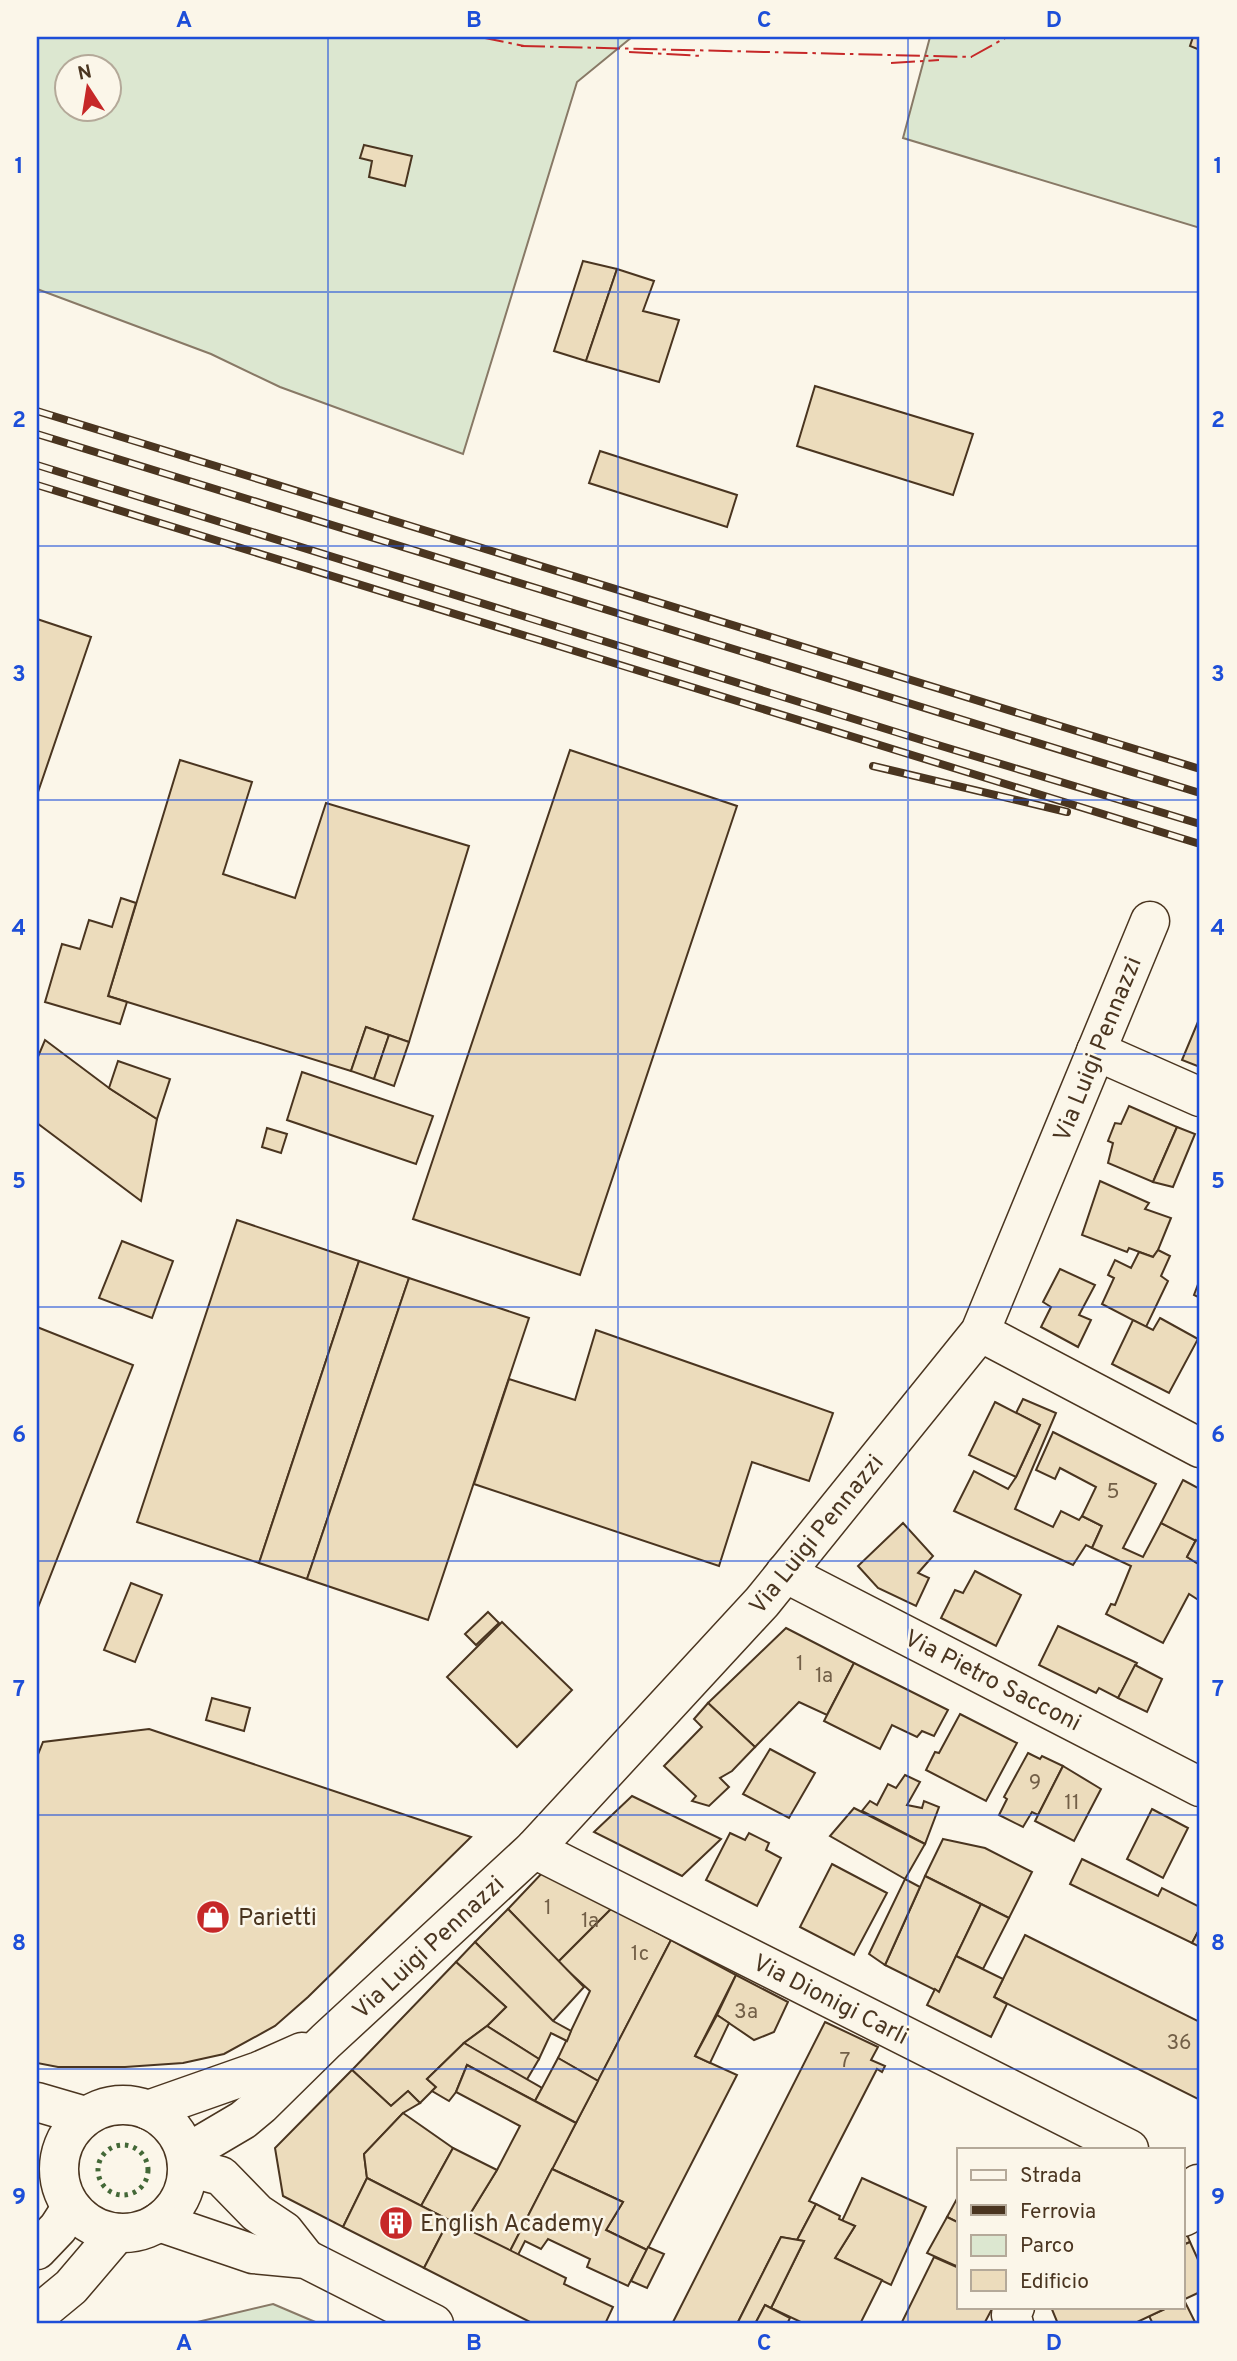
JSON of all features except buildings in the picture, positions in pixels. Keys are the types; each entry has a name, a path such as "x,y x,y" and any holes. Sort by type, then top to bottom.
{"street":[{"name":"Via Luigi Pennazzi","path":"187,2160 243,2120 534,1849 762,1602 980,1332 1150,921"},
{"path":"1096,1051 1200,1097"},
{"path":"980,1332 1200,1448"},
{"name":"Via Pietro Sacconi","path":"786,1573 1200,1787"},
{"name":"Via Dionigi Carli","path":"534,1849 1127,2148"},
{"name":"Via Luigi Pennazzi","path":"148,2110 259,2071 327,2041"},
{"path":"37,2102 85,2116"},
{"path":"37,2250 58,2228 55,2180 60,2152 69,2132 85,2116 104,2107 127,2105 148,2110 163,2119 176,2132 187,2160 184,2187 174,2207 159,2222 145,2229 117,2233 99,2229 84,2221 55,2180"},
{"path":"187,2160 221,2175 238,2196 257,2213 284,2231 306,2259"},
{"path":"159,2222 253,2254 306,2259 434,2324"},
{"path":"37,2315 78,2279 117,2233"}],"green space":[{"path":"37,37 632,37 577,82 463,454 280,387 211,354 37,289"},
{"path":"930,37 1200,37 1200,228 903,138"},
{"path":"273,2304 320,2324 189,2324"}],"railway":[{"path":"37,411 1200,769"},
{"path":"37,434 1200,793"},
{"path":"37,465 1200,824"},
{"path":"37,485 1200,844"},
{"path":"873,766 1067,812"}],"hedge":[{"path":"123,2145 140,2153 148,2170 140,2187 123,2195 106,2187 98,2170 106,2153 123,2145"}],"power":[{"path":"480,37 524,46"},
{"path":"971,57 1007,37"},
{"path":"521,46 972,57"},
{"path":"629,52 702,56"},
{"path":"891,63 939,60"}],"place":[{"name":"Parietti","path":"213,1917"},
{"name":"English Academy","path":"396,2223"}]}
